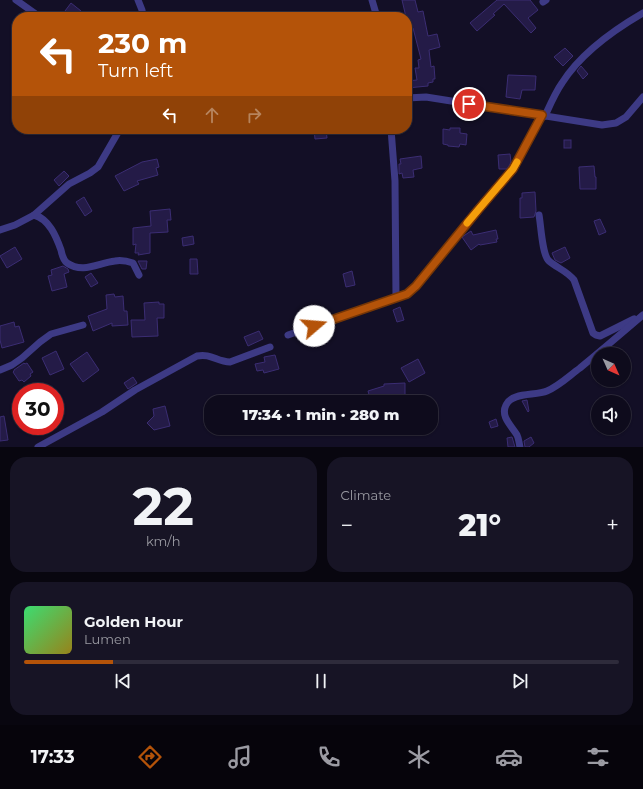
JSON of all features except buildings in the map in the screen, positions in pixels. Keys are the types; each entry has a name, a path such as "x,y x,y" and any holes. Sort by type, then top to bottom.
{"street":[{"path":"16,0 33,12"},
{"path":"138,0 142,12"},
{"path":"372,0 376,12"},
{"path":"288,335 407,294 416,286 513,169 561,84 575,64 583,56 626,23 643,13"},
{"path":"412,98 426,97 602,125 616,123 626,117 643,97"},
{"path":"0,230 15,225 34,215 69,184 90,173 98,166 117,134"},
{"path":"391,134 395,181 396,297"},
{"path":"34,215 43,219 53,231 64,260 68,264 79,268 85,268 116,260 124,260 133,263 139,274"},
{"path":"540,215 544,253 547,260 570,274 574,280 593,333 600,336 642,316"},
{"path":"520,447 517,436 507,422 504,408 508,401 517,397 542,393 558,385 642,316"},
{"path":"0,370 12,365 22,358 51,334 83,325"},
{"path":"38,447 102,412 135,390 197,356 204,354 223,362 230,362 270,347"}],"slow traffic":[{"path":"467,223 513,169 517,162"}],"route":[{"path":"314,326 407,294 416,286 513,169 542,115 469,104"}]}
